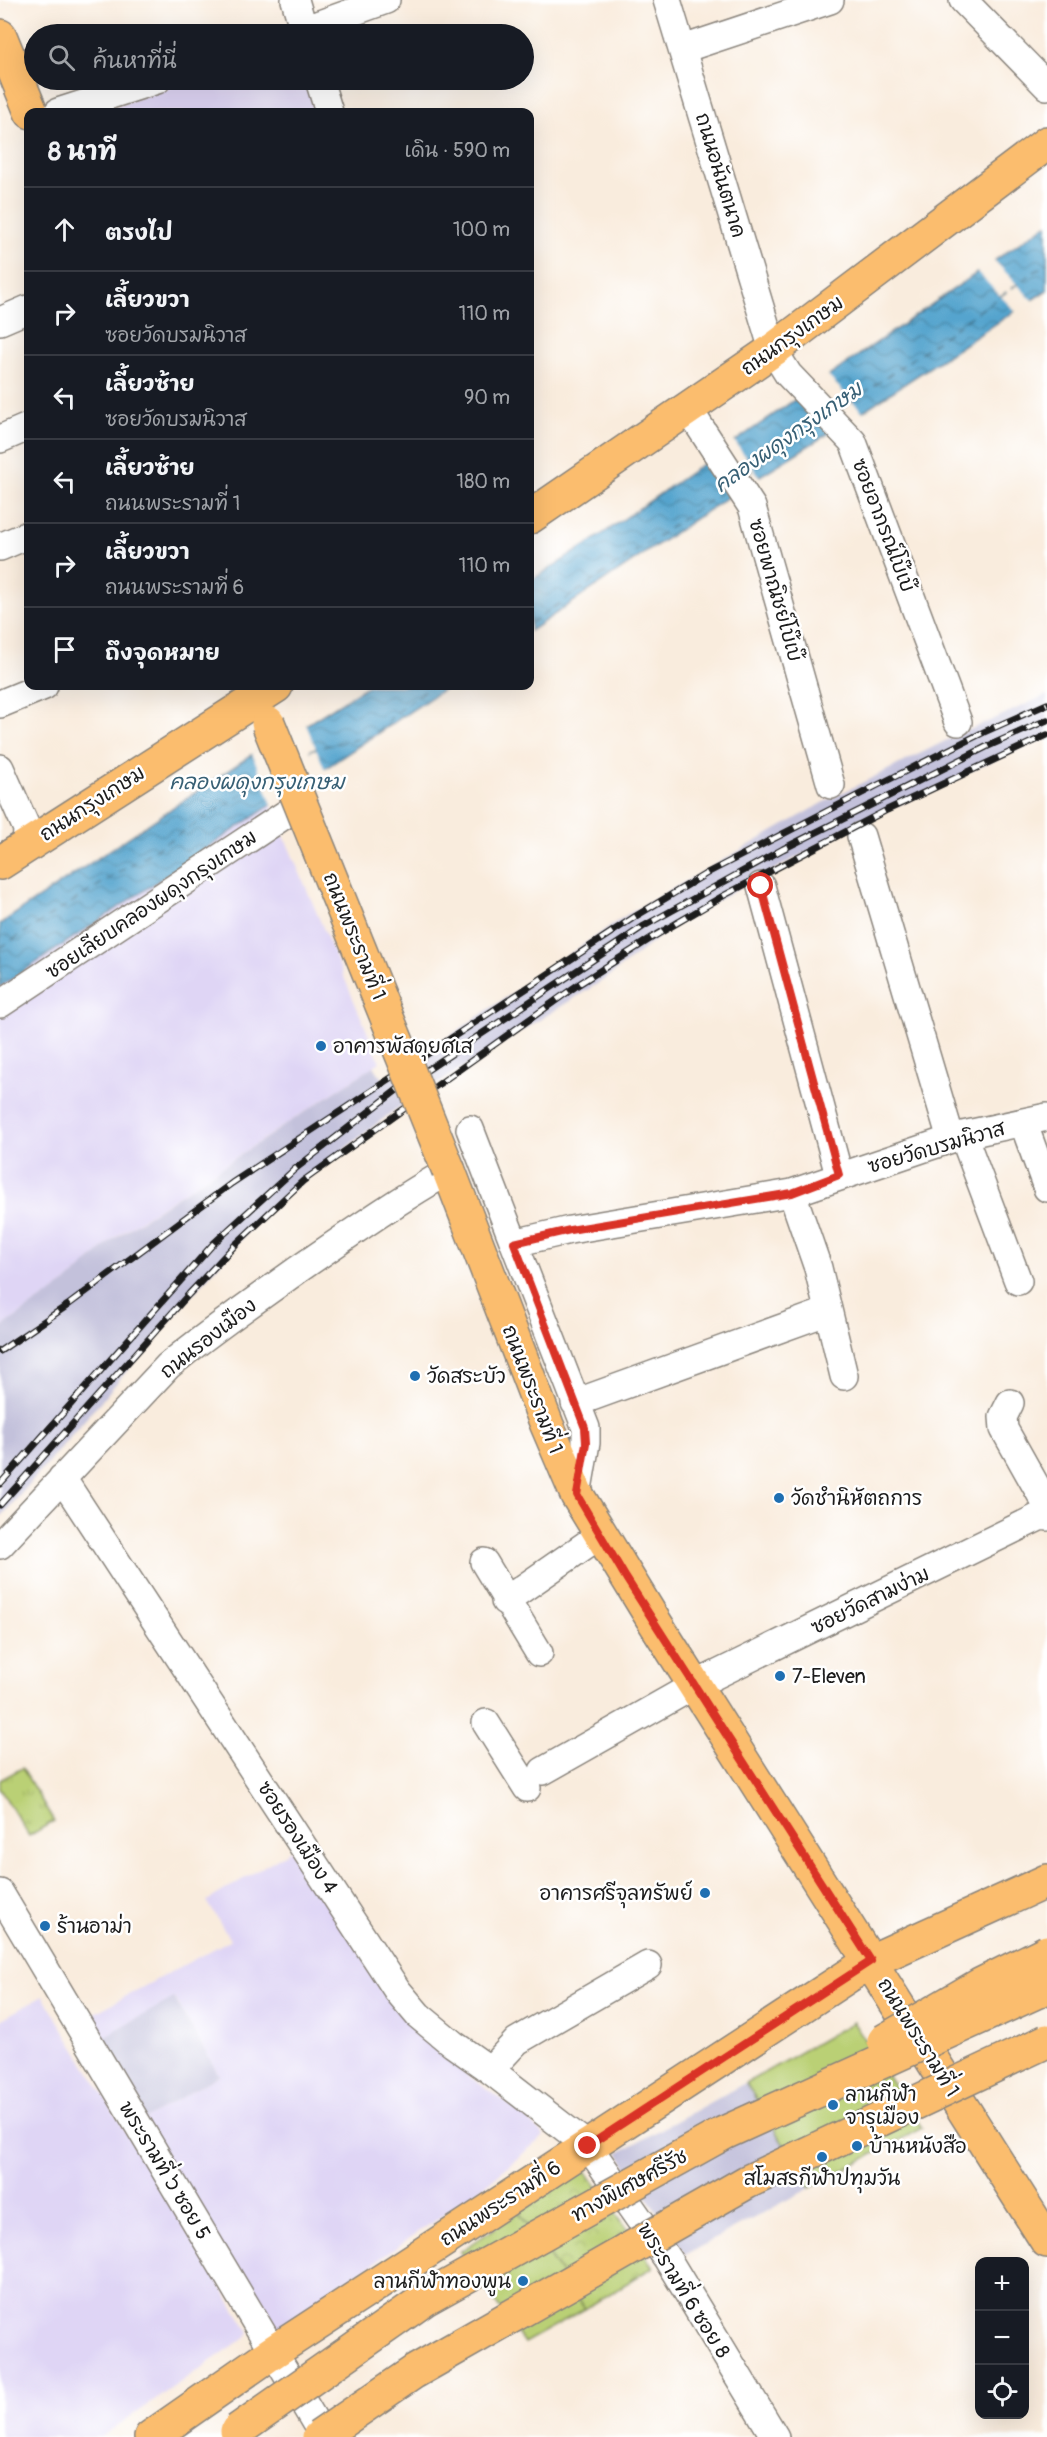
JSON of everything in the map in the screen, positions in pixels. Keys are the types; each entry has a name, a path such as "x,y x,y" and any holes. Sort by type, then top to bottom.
{"main road":[{"path":"0,36 29,108"},
{"name":"ถนนกรุงเกษม","path":"534,515 697,421 780,362 1047,144"},
{"path":"201,734 215,715 226,690"},
{"name":"ถนนกรุงเกษม","path":"13,854 201,734 266,697"},
{"name":"ถนนพระรามที่ 1","path":"266,697 302,804 571,1482 600,1535 1047,2241"},
{"name":"ถนนพระรามที่ 6","path":"151,2437 273,2352 871,1961 1047,1881"},
{"path":"724,2133 980,1985 1047,1952"},
{"name":"ทางพิเศษศรีรัช","path":"237,2431 425,2299 724,2133 1047,1987"},
{"path":"319,2437 414,2372 747,2182 1047,2041"}],"street":[{"path":"295,0 299,24"},
{"path":"323,24 386,0"},
{"name":"ถนนอนันตนาค","path":"667,0 780,362"},
{"path":"683,50 830,0"},
{"path":"963,0 1047,86"},
{"path":"70,108 126,90"},
{"path":"322,90 328,108"},
{"path":"0,321 24,311"},
{"name":"ซอยอาภรณ์โบ๊เบ๊","path":"780,362 853,442 958,722"},
{"name":"ซอยพาณิชย์โบ๊เบ๊","path":"697,421 752,507 831,785"},
{"path":"0,439 24,429"},
{"path":"0,548 24,537"},
{"path":"0,704 34,690"},
{"path":"0,768 27,830 13,854"},
{"name":"ซอยเลียบคลองผดุงกรุงเกษม","path":"0,1004 302,804"},
{"path":"861,836 957,1137 1018,1281"},
{"path":"761,886 839,1175"},
{"path":"1035,1120 1047,1188"},
{"name":"ซอยวัดบรมนิวาส","path":"514,1243 570,1230 792,1193 839,1175 957,1137 1035,1120"},
{"path":"470,1129 585,1428 586,1443 571,1482"},
{"name":"ถนนรองเมือง","path":"0,1545 168,1366 214,1328 375,1216 449,1171"},
{"path":"792,1193 818,1268 844,1376"},
{"path":"575,1403 815,1316"},
{"path":"1010,1403 1003,1417 1004,1429 1045,1502 1046,1516"},
{"name":"ซอยรองเมือง 4","path":"62,1478 397,1990 418,2015 453,2044 588,2146"},
{"name":"ซอยวัดสามง่าม","path":"486,1723 535,1780 695,1685 1046,1516"},
{"path":"505,1601 600,1535"},
{"path":"484,1562 505,1601 539,1653"},
{"name":"พระรามที่ ๖ ซอย 5","path":"0,1893 324,2437"},
{"path":"490,2070 517,2041 648,1965"},
{"name":"พระรามที่ 6 ซอย 8","path":"588,2146 668,2260 775,2437"}],"shaded area":[{"path":"162,90 309,90 315,108 109,108"},
{"path":"1047,695 1047,739 1020,748 854,826 678,922 608,977 392,1112 265,1211 0,1518 0,1328 66,1283 112,1240 374,1066 384,1081 625,916 830,799 947,740"},
{"path":"271,805 380,1062 114,1238 66,1283 0,1328 0,987"},
{"path":"291,1850 354,1944 422,2038 470,2077 524,2115 544,2136 484,2186 280,2329 261,2323 143,2120 219,2075 175,1999 94,2042 80,2021 230,1940 207,1901"},
{"path":"43,1996 250,2334 101,2437 0,2437 0,2020"},
{"path":"174,1998 219,2075 143,2120 94,2042"},
{"path":"745,2083 810,2188 685,2255 618,2153"}],"green space":[{"path":"22,1768 54,1821 29,1836 0,1789 0,1780"},
{"name":"ลานกีฬา จารุเมือง","path":"853,2022 922,2128 810,2188 746,2083"},
{"path":"584,2168 653,2267 585,2309 519,2212"},
{"name":"ลานกีฬาทองพูน","path":"519,2212 585,2309 524,2343 460,2252"}],"water":[{"name":"คลองผดุงกรุงเกษม","path":"1047,224 1047,290 842,425 747,484 534,628 534,578 585,546"},
{"name":"คลองผดุงกรุงเกษม","path":"361,690 442,690 0,987 0,924 275,739 306,725"}],"pier":[{"path":"992,258 1034,302 1017,313 975,270"},
{"path":"826,374 865,414 835,434 796,395"},
{"path":"733,439 761,479 737,495 709,455"},
{"path":"305,722 326,772 273,807 252,753"}],"ferry route":[{"path":"840,410 1047,263"},
{"path":"746,475 818,425"},
{"path":"534,621 725,490"},
{"path":"298,759 313,749 372,736 425,690"},
{"path":"0,948 271,776"}],"railway":[{"path":"0,1351 68,1305 232,1183 636,916 709,872 984,732 1047,704"},
{"path":"0,1484 214,1243 295,1169 397,1090 644,926 783,849 986,747 1047,720"},
{"path":"0,1505 189,1294 236,1244 303,1181 579,984 653,937 723,896 887,810 1047,735"}],"place":[{"name":"อาคารพัสดุยศเส","path":"321,1046"},
{"name":"วัดสระบัว","path":"415,1376"},
{"name":"วัดชำนิหัตถการ","path":"779,1498"},
{"name":"7-Eleven","path":"780,1676"},
{"name":"อาคารศรีจุลทรัพย์","path":"705,1893"},
{"name":"ร้านอาม่า","path":"45,1926"},
{"name":"ลานกีฬา จารุเมือง","path":"833,2105"},
{"name":"บ้านหนังสือ","path":"857,2146"},
{"name":"สโมสรกีฬาปทุมวัน","path":"822,2157"},
{"name":"ลานกีฬาทองพูน","path":"523,2281"}],"route":[{"path":"588,2146 871,1961 626,1578 577,1495 586,1443 585,1428 514,1243 570,1230 792,1193 839,1175 761,886"}]}
